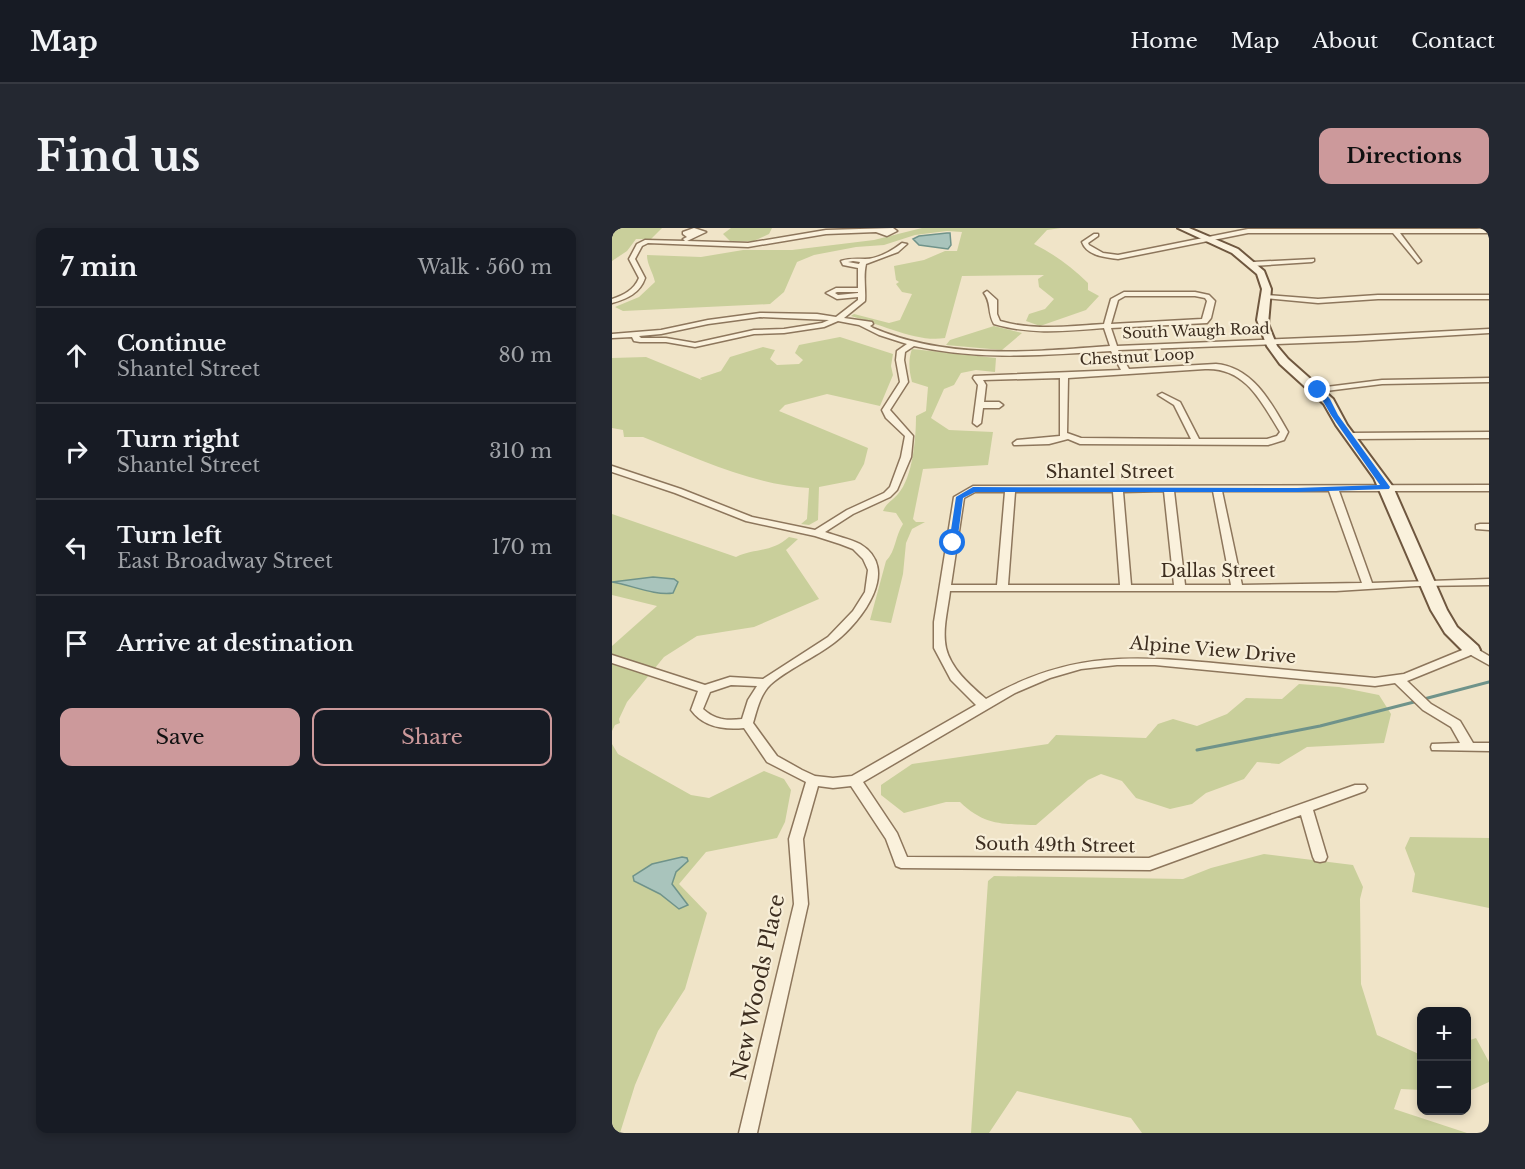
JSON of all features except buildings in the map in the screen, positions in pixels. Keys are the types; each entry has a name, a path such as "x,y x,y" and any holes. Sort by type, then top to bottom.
{"street":[{"path":"1182,228 1233,251 1253,264 1267,284 1262,318 1270,342 1280,358 1318,390 1386,487 1426,583 1451,630 1472,650 1489,661"},
{"path":"612,301 635,291 641,285 642,279 632,259 639,245 647,242 748,245 826,232 878,230"},
{"path":"1096,235 1085,242 1094,252 1110,256 1133,255 1206,239 1257,231 1488,232"},
{"path":"1395,231 1418,261"},
{"path":"683,242 690,236"},
{"path":"868,261 853,259 843,262 861,266 868,261 896,251 904,244"},
{"path":"1133,255 1142,261"},
{"path":"1253,264 1312,260"},
{"path":"633,334 640,340 666,340 695,345 754,332 784,331 824,325 838,319 861,302 861,266"},
{"path":"987,293 993,300 994,318 1002,324 1016,328 1042,330 1108,327 1204,321 1212,301 1207,296 1195,294 1124,294 1115,299 1108,327 1108,333 1114,344 1113,348 1126,371"},
{"path":"1266,297 1318,301 1378,297 1489,297"},
{"name":"South Waugh Road","path":"612,335 633,334 760,315 791,315 838,319 862,324 898,339 906,345 1000,354 1124,347 1406,338 1489,331"},
{"path":"1108,327 1116,332 1136,370"},
{"path":"817,534 850,512 887,495 899,480 909,436 886,410 904,382 900,360 906,345"},
{"name":"Chestnut Loop","path":"1189,368 1232,370 1264,399 1284,432 1281,438 1268,442 1080,441 1067,437 1062,430 1064,376 1136,370 1189,368"},
{"path":"977,423 982,385 977,378 1064,376"},
{"path":"1318,390 1382,382 1489,380"},
{"path":"1162,395 1177,404 1197,441"},
{"path":"980,405 999,405"},
{"path":"1351,436 1489,435"},
{"path":"1017,443 1049,441 1067,437"},
{"path":"612,469 678,491 749,519 817,534 857,547 868,558 873,570 870,592 858,613 832,639 765,682 754,700 747,723 717,723 704,719 697,710 705,689"},
{"name":"Shantel Street","path":"984,705 955,677 943,656 939,634 960,497 973,489 1489,488"},
{"path":"1333,489 1368,586"},
{"path":"1002,587 1010,490"},
{"path":"1118,490 1126,588"},
{"path":"1169,490 1180,588"},
{"path":"1217,490 1237,588"},
{"name":"Dallas Street","path":"947,588 1237,588 1489,582"},
{"name":"Alpine View Drive","path":"747,723 772,759 813,780 833,783 855,781 1034,678 1069,667 1111,660 1175,663 1375,682 1398,679 1472,650"},
{"path":"614,660 705,689 730,681 765,682"},
{"path":"1398,679 1427,707 1456,724 1469,747"},
{"path":"1437,747 1489,747"},
{"name":"New Woods Place","path":"748,1133 801,904 796,839 813,780"},
{"name":"South 49th Street","path":"855,781 875,814 891,833 901,862 1143,865 1159,862 1360,788"},
{"path":"1306,808 1320,857"}],"green space":[{"path":"612,228 662,228 651,239 636,239 627,251 612,261"},
{"path":"731,228 772,228 769,234 754,241 731,242 723,234"},
{"path":"922,228 1061,228 1047,230 1034,244 1069,266 1088,283 1088,290 1099,296 1086,310 1040,326 1026,321 1029,314 1045,309 1054,299 1039,287 1038,279 1044,275 962,276 945,338 923,338 851,316 854,314 889,323 900,320 912,294 902,292 896,284 899,282 896,280 894,266 924,260 945,251 957,251 962,232 947,231 915,235 884,245 856,247 814,255 797,262 784,292 770,304 623,311 615,307 639,297 655,282 647,255 701,257 743,250 792,250 874,240"},
{"path":"994,326 1022,333 1002,350 946,345 950,340"},
{"path":"840,337 893,354 891,366 893,375 880,406 827,394 785,405 779,411 868,448 864,464 855,480 819,487 818,520 809,525 801,524 807,519 809,488 787,486 745,476 643,437 624,437 623,430 612,428 612,358 646,357 702,380 700,378 721,371 730,357 763,347 775,350 770,359 777,365 799,364 803,360 795,353 799,345"},
{"path":"912,349 996,358 995,372 976,370 961,373 954,385 944,389 931,418 949,430 993,432 988,465 923,469 913,519 916,522 925,522 912,529 906,543 903,574 891,623 870,620 886,561 892,553 903,524 896,513 883,511 898,494 907,478 914,446 916,416 926,411 928,387 912,382 911,378 909,361"},
{"path":"612,514 736,557 776,546 789,537 798,539 786,550 819,599 754,627 697,636 664,657 627,702 619,719 620,723 615,725 612,731 612,646 657,606 612,595"},
{"path":"1299,684 1339,687 1379,695 1391,714 1384,743 1307,747 1279,764 1257,762 1244,779 1206,793 1192,804 1170,809 1136,798 1122,781 1101,774 1088,780 1036,825 1004,824 986,820 960,802 946,802 904,813 881,795 881,785 912,764 1048,744 1056,735 1146,738 1158,724 1173,719 1197,726 1227,714 1246,698 1282,699"},
{"path":"612,744 618,754 691,795 709,798 764,771 784,779 791,790 785,822 777,838 706,852 679,884 707,913 685,989 658,1031 635,1085 620,1133 612,1133"},
{"path":"1410,837 1489,838 1489,908 1412,892 1415,874 1405,848"},
{"path":"1264,854 1353,865 1363,887 1360,899 1361,984 1377,1035 1417,1053 1417,1090 1401,1089 1394,1109 1467,1133 1142,1133 1131,1118 1017,1091 989,1133 971,1133 988,881 994,876 1183,879 1211,868"},
{"path":"1476,1038 1489,1062 1489,1082 1471,1090 1471,1061 1471,1040"}],"water":[{"path":"950,233 951,245 948,249 919,245 913,239 919,236"},
{"path":"653,577 674,579 678,582 673,593 651,592 612,582"},
{"path":"682,857 687,858 688,861 676,872 672,884 688,905 679,909 660,894 634,881 633,876 652,864"}],"waterway":[{"path":"1424,699 1489,682"},
{"path":"1197,750 1320,726 1418,701"}],"route":[{"path":"953,543 960,497 964,492 973,489 1297,490 1386,487 1334,415 1333,408 1318,390"}]}
